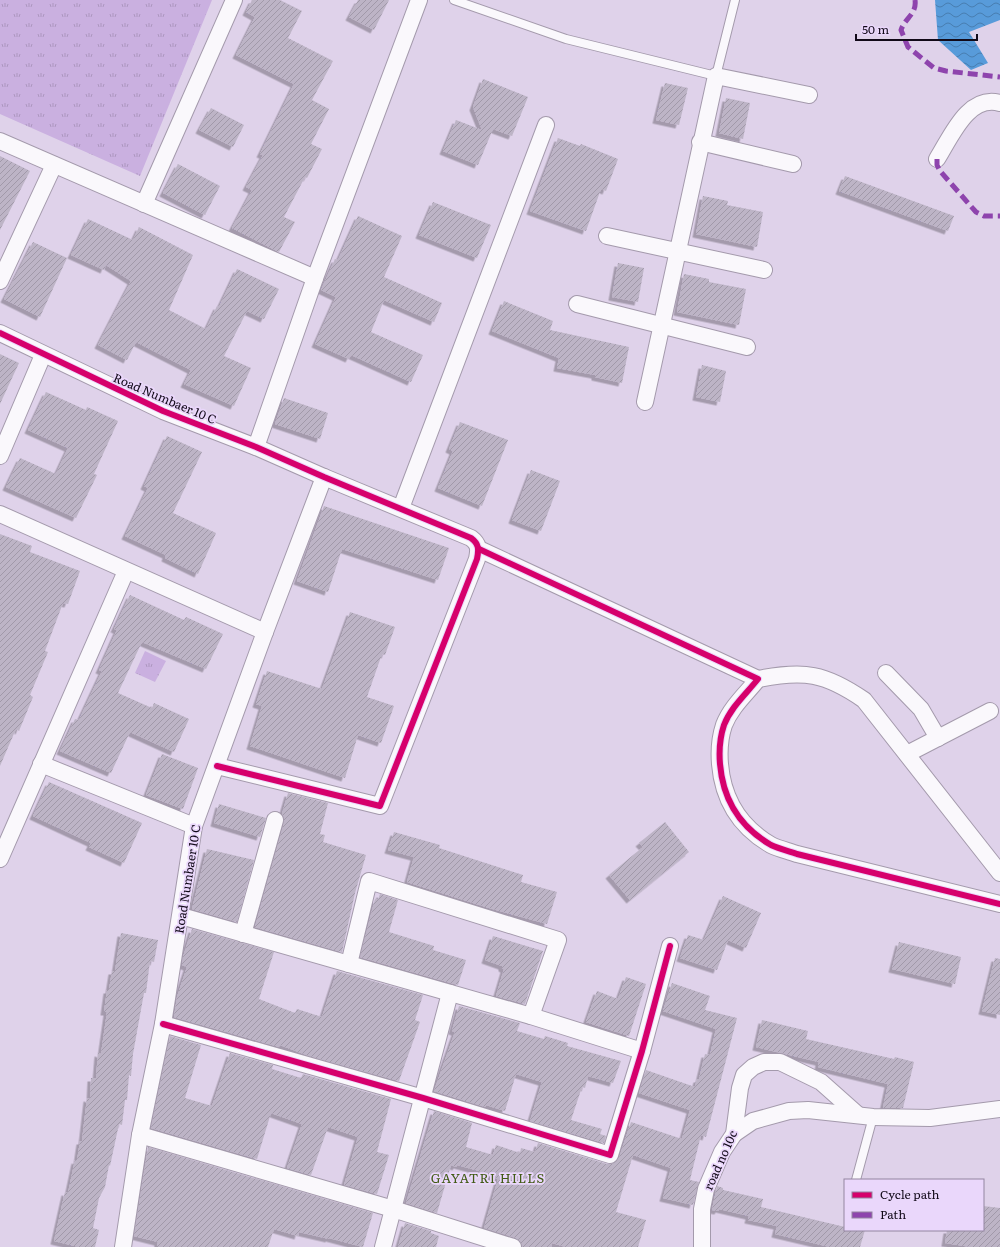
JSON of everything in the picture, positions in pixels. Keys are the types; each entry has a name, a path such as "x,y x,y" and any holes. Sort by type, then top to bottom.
{"street":[{"path":"144,204 234,0"},
{"path":"256,447 315,278 419,0"},
{"path":"645,402 678,253 700,142 716,76 809,95"},
{"path":"937,159 964,117 972,109 980,104 993,101 1000,103"},
{"path":"401,508 546,125"},
{"path":"0,141 315,278"},
{"path":"700,142 793,164"},
{"path":"0,281 54,165"},
{"path":"607,236 678,253 764,270"},
{"path":"577,304 747,347"},
{"name":"Road Numbaer 10 C","path":"0,333 43,355 163,411 256,447 324,477 194,826 163,1024 140,1135 127,1246"},
{"path":"0,456 43,355"},
{"path":"217,766 380,806 474,566 479,549 476,542 471,538 324,477"},
{"path":"0,514 265,632"},
{"path":"479,549 758,679 782,674 801,674 828,678 845,687 864,700 1000,873"},
{"path":"2,850 42,764 126,571"},
{"path":"886,673 921,709 938,738"},
{"path":"758,679 732,709 724,726 719,751 722,782 731,807 748,827 772,846 797,854 1000,904"},
{"path":"907,754 990,712"},
{"path":"42,764 194,826"},
{"path":"243,934 275,820"},
{"path":"349,964 369,881 558,940 531,1016"},
{"path":"181,916 531,1016 642,1051"},
{"path":"163,1024 423,1098 610,1155 642,1051 670,946"},
{"path":"383,1247 450,993"},
{"name":"road no 10c","path":"702,1247 703,1198 722,1152 734,1134 740,1088 744,1075 764,1062 780,1062 821,1082 857,1114"},
{"path":"734,1134 753,1121 789,1111 808,1110 873,1116 930,1118 1000,1109"},
{"path":"140,1135 393,1209 513,1247"}],"lane":[{"path":"454,0 566,39 716,76 734,0"},
{"path":"856,1179 873,1116"}],"green space":[{"path":"0,0 212,0 140,176 0,114"},
{"path":"145,651 166,661 155,682 135,673"}],"water":[{"path":"935,0 1000,0 1000,20 969,32 988,63 971,70 938,40"}],"building":[{"path":"252,0 280,0 302,11 288,38 333,61 312,100 329,109 311,144 322,149 284,217 295,222 279,252 232,228 252,190 246,187 263,155 260,154 294,84 236,55 255,17 246,12"},
{"path":"358,0 389,0 374,30 349,17"},
{"path":"483,79 528,97 512,136 493,129 478,165 443,151 456,120 482,130 473,107"},
{"path":"665,83 688,88 679,125 656,120"},
{"path":"726,98 750,103 743,139 719,133"},
{"path":"211,108 244,125 233,147 199,130"},
{"path":"558,138 580,146 581,144 618,159 606,191 601,189 586,231 530,211"},
{"path":"0,156 30,171 0,230"},
{"path":"178,164 220,186 205,215 163,193"},
{"path":"845,176 954,216 948,231 839,191"},
{"path":"703,196 728,201 727,205 763,212 757,247 696,234"},
{"path":"433,202 491,225 477,258 419,235"},
{"path":"358,216 402,236 384,277 442,303 434,322 384,300 371,332 423,355 411,382 351,355 349,359 315,344 336,297 321,290 335,259 338,260"},
{"path":"88,219 133,240 139,227 193,255 169,310 206,329 217,306 219,307 237,269 279,289 264,319 247,311 224,356 251,368 234,406 184,384 191,370 136,342 127,360 98,345 131,281 106,265 104,270 71,255"},
{"path":"33,242 67,258 40,317 4,299"},
{"path":"618,263 644,268 638,302 612,297"},
{"path":"684,274 709,279 709,282 746,289 739,325 677,312"},
{"path":"504,301 553,321 550,330 629,347 622,383 595,377 595,375 557,368 559,358 492,331"},
{"path":"0,354 19,363 0,404"},
{"path":"702,365 726,371 720,402 696,397"},
{"path":"46,392 86,410 87,407 118,421 94,474 97,475 76,518 6,487 20,458 56,474 68,448 28,430"},
{"path":"284,398 328,413 320,439 275,424"},
{"path":"460,422 508,440 482,506 438,488 453,451 449,449"},
{"path":"167,436 202,452 173,513 216,533 198,574 165,558 166,555 125,536 148,488 144,486"},
{"path":"531,470 560,481 541,531 512,520"},
{"path":"324,506 449,548 438,580 342,549 328,592 297,581"},
{"path":"0,534 32,546 30,552 80,571 68,604 63,603 45,651 48,652 30,695 33,697 19,731 16,729 0,766"},
{"path":"130,595 184,620 186,617 223,634 206,669 142,642 118,693 152,708 154,703 189,719 174,752 130,732 111,773 60,751 75,719 79,720 102,671 99,670 117,630 114,629"},
{"path":"350,612 395,627 385,655 382,654 367,697 394,706 381,743 358,735 345,778 250,746 262,706 256,704 267,671 322,689"},
{"path":"162,754 198,768 183,809 146,795"},
{"path":"49,782 142,823 124,863 89,847 91,843 33,816"},
{"path":"288,793 328,803 320,834 325,835 323,842 366,855 355,893 342,952 255,927 284,823 282,814"},
{"path":"219,804 266,818 260,837 214,823"},
{"path":"665,822 689,852 630,900 609,875 643,847 639,843"},
{"path":"394,832 440,845 439,848 523,875 521,882 557,892 547,924 489,908 407,882 414,857 388,850"},
{"path":"207,849 254,860 237,922 192,909"},
{"path":"380,894 398,900 389,932 434,946 433,950 466,960 458,985 360,957 375,899 378,900"},
{"path":"723,896 761,913 746,948 728,940 717,970 680,958 688,935 704,940"},
{"path":"192,929 274,952 259,999 295,1013 297,1009 322,1017 337,971 423,995 415,1020 420,1022 399,1081 309,1056 280,1045 279,1047 174,1017 177,997 187,967 182,965 183,957"},
{"path":"121,933 158,940 154,962 150,961 146,993 144,993 133,1054 131,1076 129,1075 127,1100 125,1100 122,1125 119,1124 105,1187 99,1198 93,1228 99,1230 95,1247 79,1247 54,1241 65,1192 68,1193 75,1160 77,1161 80,1141 82,1141 87,1098 90,1099 91,1078 96,1078 98,1053 101,1054 107,1012 104,1012 107,990 109,990 112,971 115,971"},
{"path":"493,936 543,951 525,1004 496,996 504,969 502,966 485,960"},
{"path":"899,942 961,957 955,984 892,969"},
{"path":"995,958 1000,959 1000,1015 982,1011"},
{"path":"626,977 646,984 629,1036 586,1022 597,991 618,999"},
{"path":"672,983 710,996 705,1010 737,1018 706,1137 701,1135 690,1180 699,1182 693,1205 663,1198 671,1168 633,1155 616,1212 646,1220 638,1247 566,1247 552,1243 551,1247 522,1247 520,1241 516,1238 484,1228 498,1179 486,1175 487,1173 457,1165 456,1167 451,1165 437,1213 406,1203 434,1111 472,1123 466,1147 493,1155 496,1145 520,1153 521,1148 535,1152 538,1143 607,1164 612,1164 619,1158 631,1122 682,1139 690,1110 639,1093 646,1070 695,1087 697,1079 699,1079 705,1054 710,1055 716,1029 663,1011"},
{"path":"459,1006 520,1023 517,1031 544,1039 545,1036 568,1043 567,1046 621,1061 613,1083 588,1076 585,1088 582,1087 571,1120 602,1129 600,1134 606,1136 604,1143 530,1121 542,1082 516,1074 505,1111 486,1105 485,1107 434,1091 455,1032 452,1031"},
{"path":"762,1020 808,1031 806,1039 894,1059 895,1057 914,1062 903,1108 883,1108 888,1084 818,1067 819,1062 756,1047"},
{"path":"170,1036 201,1045 185,1098 212,1106 230,1053 273,1065 272,1069 301,1078 303,1074 391,1099 377,1152 389,1155 377,1194 344,1185 358,1137 328,1127 311,1175 287,1168 302,1124 271,1113 257,1159 151,1128"},
{"path":"148,1147 373,1213 363,1247 299,1232 298,1236 274,1229 268,1247 157,1247 158,1242 134,1236"},
{"path":"717,1186 723,1188 723,1190 763,1199 761,1207 844,1227 844,1231 865,1231 860,1247 830,1247 775,1234 777,1226 748,1220 749,1216 719,1209 718,1211 712,1210"},
{"path":"984,1206 1000,1208 1000,1247 971,1247 945,1243 947,1231 984,1231"},
{"path":"405,1223 431,1231 431,1233 439,1236 436,1247 398,1247"}],"marked path":[{"path":"915,0 913,12 901,30 908,47 934,68 946,71 1000,77"},
{"path":"937,159 937,165 940,171 976,212 984,216 1000,216"}],"cycle path":[{"path":"0,333 163,411 256,447 471,538 477,545 477,559 380,806 217,766"},
{"path":"479,549 758,679 735,706 727,718 720,744 720,764 729,801 742,821 760,838 771,845 797,854 1000,904"},
{"path":"163,1024 423,1098 610,1155 642,1051 670,946"}],"district":[{"name":"GAYATRI HILLS","path":"488,1177"}]}
